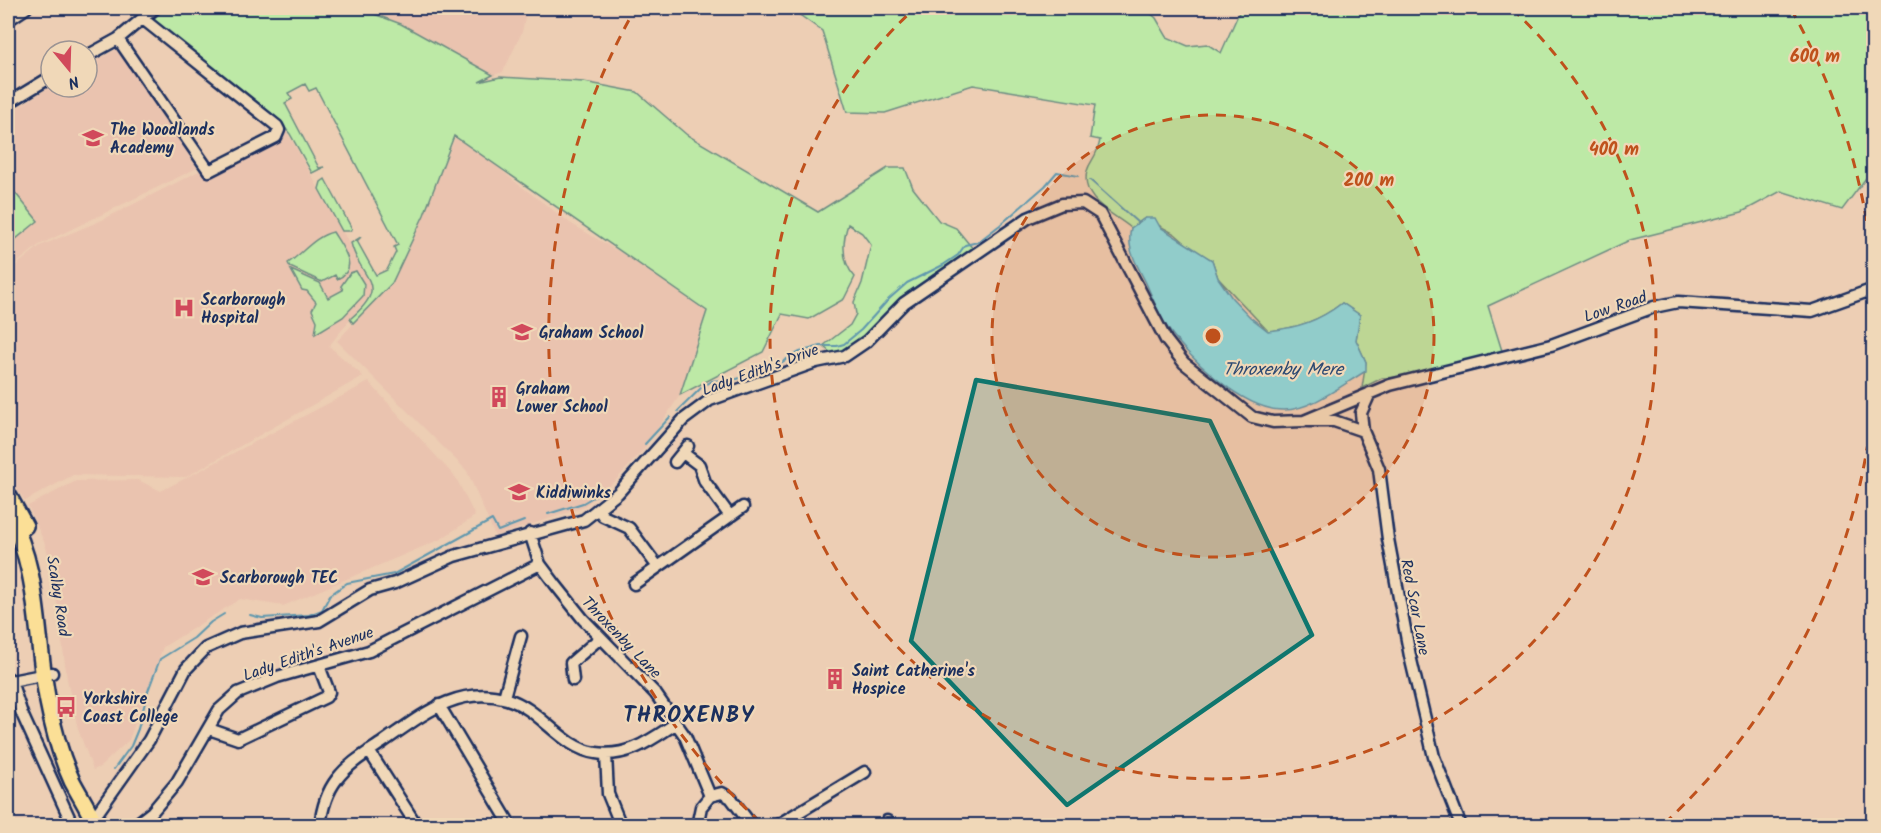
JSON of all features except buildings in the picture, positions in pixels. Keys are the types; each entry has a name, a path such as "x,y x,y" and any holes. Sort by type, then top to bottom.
{"highway":[{"name":"Scalby Road","path":"8,495 25,527 38,566 48,674"},
{"name":"Scalby Road","path":"8,514 16,528 30,570 59,744 72,780 90,813"}],"street":[{"path":"8,20 26,8"},
{"path":"99,49 118,39 155,8"},
{"path":"118,39 209,171 278,134 277,126 143,19"},
{"path":"8,103 39,84"},
{"name":"Lady Edith's Drive","path":"90,813 111,796 149,740 186,669 206,648 240,633 319,621 370,590 395,583 454,556 530,533 584,520 599,510 692,411 725,394 816,362 845,356 867,341 904,303 1028,218 1062,204 1083,203 1101,214 1166,340 1196,374 1252,417 1282,423 1304,421 1370,393"},
{"name":"Low Road","path":"1370,393 1390,385 1551,345 1654,307 1678,302 1812,311 1874,289"},
{"name":"Red Scar Lane","path":"1370,393 1361,413 1363,431 1379,470 1397,590 1426,727 1461,825"},
{"path":"1304,421 1334,421 1363,431"},
{"path":"682,454 699,465 705,482 730,516"},
{"path":"634,584 743,507"},
{"path":"599,510 603,516 629,528 658,567"},
{"name":"Throxenby Lane","path":"530,533 540,564 600,638 655,693 691,749 710,796"},
{"name":"Lady Edith's Avenue","path":"134,825 152,812 177,782 219,710 238,693 277,678 369,651 540,564"},
{"path":"504,698 520,636"},
{"path":"573,680 571,663 600,638"},
{"path":"209,729 238,739 326,696 329,692 319,666"},
{"path":"48,674 9,680 22,714 73,825"},
{"path":"320,825 321,809 329,789 347,768 439,705 464,697 504,698 522,704 585,751 606,754 620,753 635,748 675,724"},
{"path":"439,705 511,825"},
{"path":"369,751 417,825"},
{"path":"606,754 608,795 621,825"},
{"path":"776,825 866,770"},
{"path":"696,825 701,807 710,796 723,793 731,798 752,825"}],"highlighted area":[{"path":"976,380 1210,421 1312,635 1067,805 911,641"}],"shaded area":[{"path":"358,8 527,8 522,32 503,72 494,75"},
{"name":"The Woodlands Academy","path":"119,48 197,168 39,245 8,270 8,114 39,94 39,99 99,99 99,59"},
{"name":"Scarborough Hospital","path":"285,128 378,295 369,296 329,346 363,376 186,477 73,475 25,501 8,476 8,272 40,246 100,221"},
{"name":"Graham School","path":"455,138 479,150 514,181 570,223 628,257 707,311 680,395 644,449 616,480 582,508 495,536 467,471 337,341 392,283"},
{"name":"Scarborough TEC","path":"369,382 456,478 475,516 441,539 283,606 240,599 163,647 129,740 100,767 93,770 78,729 67,679 52,567 45,544 28,506 76,481 138,480 161,491"}],"green space":[{"path":"164,8 358,8 401,24 493,75 479,82 500,77 584,82 637,92 687,135 818,212 888,168 905,168 913,188 939,221 956,228 973,249 937,278 908,292 866,336 833,355 823,346 850,325 856,314 854,302 862,283 871,245 862,233 848,224 844,252 847,265 855,277 844,299 809,319 782,314 763,352 680,395 707,311 454,136 424,215 392,283 353,323 350,319 369,298 371,289 370,282 351,243 361,237 357,241 376,275 387,270 396,252 394,247 398,245 316,88 309,91 305,84 288,93 292,99 285,103 319,168 324,167 312,173 290,134 278,119 153,20"},
{"path":"790,8 875,8 884,12 888,8 1141,8 1140,11 1149,12 1156,18 1167,37 1188,46 1207,44 1221,53 1241,8 1873,8 1873,176 1869,174 1842,210 1781,191 1742,212 1630,240 1488,306 1503,354 1418,376 1382,378 1362,388 1366,362 1356,340 1360,315 1342,303 1325,315 1307,323 1268,331 1218,278 1212,260 1192,249 1175,234 1145,218 1131,228 1093,198 1086,181 1087,171 1100,140 1090,138 1095,105 973,85 885,113 847,112 822,31"},
{"path":"325,179 352,229 349,231 342,231 319,189 321,182"},
{"path":"8,184 38,221 11,243 8,238"},
{"path":"333,232 345,251 349,264 344,275 337,279 335,275 322,282 290,267 288,263 309,245"},
{"path":"291,270 320,283 328,298 343,290 341,286 350,273 356,271 364,284 363,296 343,317 315,334 317,321 312,310 316,302 307,291 302,290"}],"water":[{"name":"Throxenby Mere","path":"1145,218 1155,218 1160,227 1212,260 1218,278 1232,298 1250,317 1268,331 1307,323 1325,315 1342,303 1360,315 1356,340 1366,362 1366,371 1326,396 1294,409 1268,408 1234,392 1201,366 1165,324 1131,250 1131,228"}],"waterway":[{"path":"678,411 701,388 712,381 737,379 771,368 800,352 821,346 844,344 907,283 943,265 958,255 965,245 978,242 1045,186 1057,172 1078,176"},
{"path":"1090,180 1138,223"},
{"path":"645,444 670,417"},
{"path":"548,514 583,503 605,490"},
{"path":"250,615 262,618 309,615 322,610 330,595 347,583 394,574 492,520 498,531 524,521"},
{"path":"114,769 131,746 160,659 194,638 211,622 224,614"}],"place":[{"name":"The Woodlands Academy","path":"93,138"},
{"name":"Scarborough Hospital","path":"184,308"},
{"name":"Graham School","path":"522,332"},
{"name":"Graham Lower School","path":"499,397"},
{"name":"Kiddiwinks","path":"519,492"},
{"name":"Scarborough TEC","path":"203,577"},
{"name":"Saint Catherine's Hospice","path":"835,679"},
{"name":"Yorkshire Coast College","path":"66,707"}],"district":[{"name":"THROXENBY","path":"689,714"}]}
